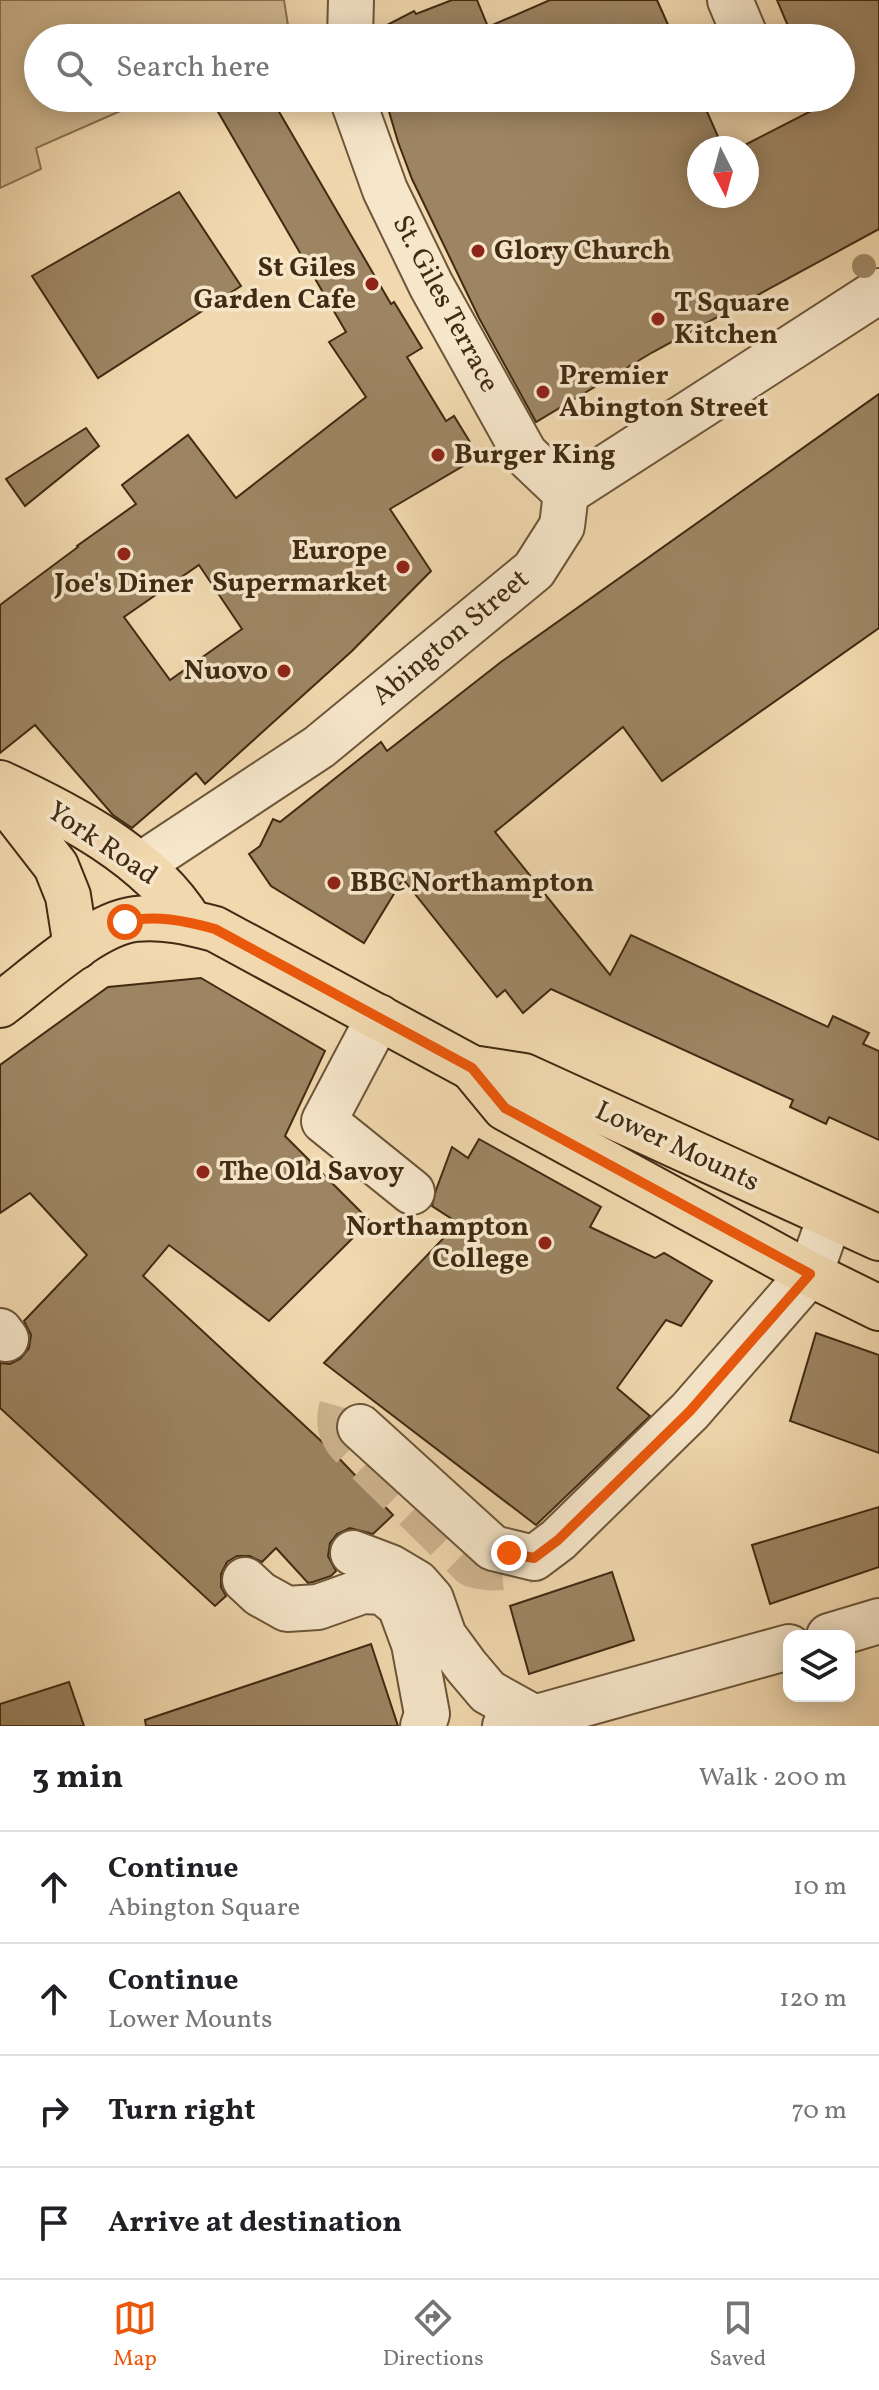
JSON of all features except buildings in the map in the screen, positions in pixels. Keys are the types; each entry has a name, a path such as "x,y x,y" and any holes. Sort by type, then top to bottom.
{"main road":[{"name":"York Road","path":"0,783 54,808 140,865 168,890 190,922"},
{"path":"0,794 56,866 68,896 76,947"},
{"name":"Lower Mounts","path":"0,1005 102,930 134,919 190,922 215,929 472,1068 524,1076 879,1238"},
{"name":"Lower Mounts","path":"472,1068 505,1108 810,1274 879,1308"}],"street":[{"path":"350,24 351,0"},
{"path":"730,0 740,24"},
{"name":"St. Giles Terrace","path":"357,112 385,190 431,285 525,454 566,493"},
{"path":"566,493 879,291"},
{"name":"Abington Street","path":"151,858 319,747 534,570 562,526 566,493"},
{"path":"379,1017 324,1121 412,1192"},
{"path":"360,1427 493,1548 534,1558 558,1540 690,1411 810,1274 830,1217"},
{"path":"353,1553 390,1567 417,1583 431,1599 444,1636 473,1675 519,1722 783,1649"},
{"path":"245,1580 260,1594 287,1609 318,1607 363,1591 383,1592 400,1606 414,1644 427,1714 423,1726"},
{"path":"849,1630 879,1621"}],"shaded area":[{"path":"0,0 284,0 288,24 24,24 24,112 118,112 36,148 41,169 0,188"}],"tunnel":[{"path":"341,1407 340,1426 349,1444 472,1565 504,1568 534,1558"}],"place":[{"name":"Glory Church","path":"478,251"},
{"name":"St Giles Garden Cafe","path":"372,284"},
{"name":"T Square Kitchen","path":"658,319"},
{"name":"Premier Abington Street","path":"543,392"},
{"name":"Burger King","path":"438,455"},
{"name":"Joe's Diner","path":"124,554"},
{"name":"Europe Supermarket","path":"403,567"},
{"name":"Nuovo","path":"284,671"},
{"name":"BBC Northampton","path":"334,883"},
{"name":"The Old Savoy","path":"203,1172"},
{"name":"Northampton College","path":"545,1243"}],"route":[{"path":"125,922 160,919 190,922 215,929 472,1068 505,1108 810,1274 690,1411 558,1540 534,1558 509,1553"}]}
